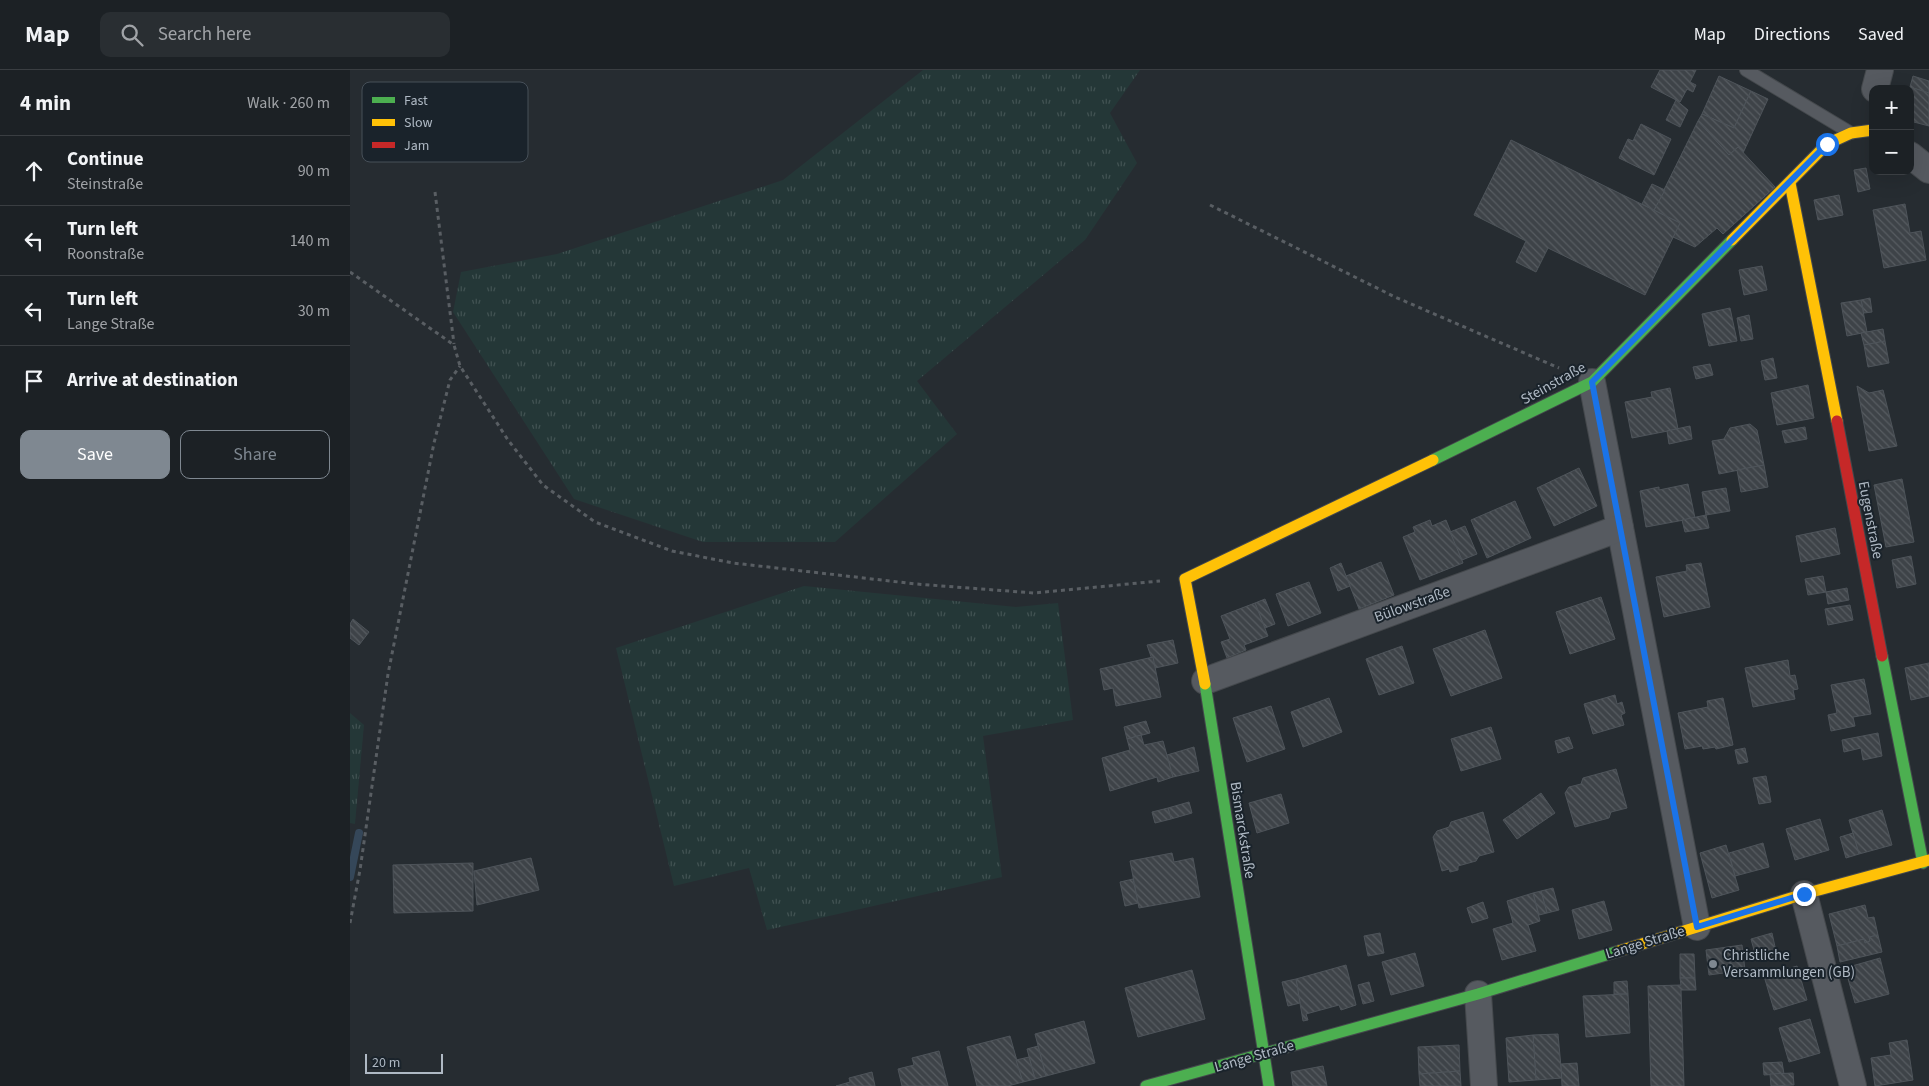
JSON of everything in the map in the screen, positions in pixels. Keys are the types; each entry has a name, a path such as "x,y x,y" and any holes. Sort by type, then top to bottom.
{"street":[{"path":"1876,85 1880,70"},
{"name":"Steinstraße","path":"1185,579 1491,433 1592,382 1827,144 1851,134 1869,131"},
{"path":"1914,158 1929,170"},
{"name":"Eugenstraße","path":"1790,183 1926,862"},
{"path":"1592,382 1697,927"},
{"name":"Bülowstraße","path":"1204,681 1620,528"},
{"name":"Bismarckstraße","path":"1185,579 1204,681 1269,1086"},
{"name":"Lange Straße","path":"1146,1086 1478,994 1804,894 1926,862"},
{"path":"1804,894 1853,1086"},
{"path":"1478,994 1484,1086"}],"lane":[{"path":"1746,70 1851,134"}],"path":[{"path":"434,192 454,345 460,366 508,440 543,485 595,522 672,551 733,563 897,582 1034,592 1185,579"},
{"path":"1210,205 1395,297 1592,382"},
{"path":"350,272 454,345"},
{"path":"350,923 360,870 392,655 434,442 450,380 460,366"}],"green space":[{"path":"923,70 1140,70 1110,113 1137,163 1085,240 917,381 957,434 835,542 703,542 574,499 453,312 461,272 557,254 783,180"},
{"path":"804,586 1016,607 1058,603 1073,720 983,736 1002,877 767,930 749,868 674,886 616,648"},
{"path":"350,713 364,725 355,824 350,823"}],"building":[{"path":"1660,70 1696,70 1690,82 1696,85 1693,92 1687,89 1680,102 1651,87"},
{"path":"1719,76 1751,91 1734,128 1702,114"},
{"path":"1913,76 1929,81 1929,93 1914,88 1914,85 1911,85"},
{"path":"1914,88 1929,93 1929,126 1914,122"},
{"path":"1751,91 1768,99 1743,153 1738,147 1729,155 1698,121 1702,114 1734,128"},
{"path":"1676,100 1688,110 1680,127 1666,120"},
{"path":"1698,121 1729,155 1738,147 1775,187 1723,234 1717,228 1695,247 1673,237 1680,223 1654,210"},
{"path":"1641,124 1671,139 1654,175 1619,158 1628,139 1633,141"},
{"path":"1511,140 1680,223 1645,295 1548,248 1536,272 1516,262 1526,241 1474,215"},
{"path":"1866,168 1870,189 1858,192 1854,170"},
{"path":"1652,184 1665,190 1654,210 1642,204"},
{"path":"1839,195 1843,215 1818,220 1814,200"},
{"path":"1905,204 1910,233 1921,231 1926,260 1884,268 1873,210"},
{"path":"1762,266 1767,290 1744,295 1739,270"},
{"path":"1870,298 1872,312 1864,313 1861,300"},
{"path":"1861,300 1867,332 1847,336 1841,303"},
{"path":"1730,308 1737,341 1709,346 1702,314"},
{"path":"1749,315 1753,339 1741,341 1737,318"},
{"path":"1883,329 1885,341 1864,345 1861,333"},
{"path":"1885,341 1889,363 1868,367 1864,345"},
{"path":"1773,358 1777,378 1765,380 1761,361"},
{"path":"1710,364 1713,375 1696,379 1693,367"},
{"path":"1808,385 1814,418 1777,425 1771,393"},
{"path":"1857,386 1869,393 1883,390 1897,446 1869,451"},
{"path":"1670,388 1678,429 1632,438 1625,402 1652,397 1651,392"},
{"path":"1750,424 1757,430 1764,465 1719,474 1712,441 1724,439 1730,428"},
{"path":"1690,426 1692,439 1669,444 1667,431"},
{"path":"1805,427 1807,439 1785,443 1782,431"},
{"path":"1764,465 1768,487 1741,492 1737,470"},
{"path":"1579,468 1597,506 1554,526 1537,488"},
{"path":"1902,479 1914,542 1886,547 1874,485"},
{"path":"1688,484 1695,518 1646,527 1640,491 1659,487 1659,490"},
{"path":"1726,488 1730,511 1706,515 1702,492"},
{"path":"1515,501 1531,538 1487,558 1471,520"},
{"path":"1706,515 1709,528 1685,532 1682,520"},
{"path":"1430,520 1432,526 1446,520 1463,563 1420,580 1403,537 1415,532 1413,527"},
{"path":"1465,526 1477,554 1462,560 1450,532"},
{"path":"1835,528 1840,554 1801,562 1796,536"},
{"path":"1911,556 1916,584 1897,588 1892,560"},
{"path":"1381,562 1394,595 1359,609 1346,576"},
{"path":"1341,563 1350,586 1338,591 1330,568"},
{"path":"1701,563 1710,607 1664,617 1656,577 1687,571 1686,565"},
{"path":"1823,576 1826,592 1808,595 1805,579"},
{"path":"1309,582 1321,613 1288,626 1276,594"},
{"path":"1847,588 1849,600 1828,604 1826,592"},
{"path":"1601,597 1615,639 1570,654 1556,612"},
{"path":"1265,599 1275,624 1265,628 1255,603"},
{"path":"1255,603 1268,636 1244,645 1246,650 1227,658 1221,642 1230,639 1221,616"},
{"path":"1850,605 1853,620 1828,625 1825,609"},
{"path":"353,619 369,632 359,645 350,638 350,624"},
{"path":"1485,630 1502,678 1451,696 1433,649"},
{"path":"1173,640 1178,663 1155,668 1147,645"},
{"path":"1402,646 1414,683 1379,695 1366,659"},
{"path":"1153,657 1161,697 1116,706 1113,688 1104,690 1100,669"},
{"path":"1788,660 1790,676 1795,675 1798,689 1793,690 1795,699 1753,707 1745,668"},
{"path":"1929,663 1929,696 1911,700 1905,668"},
{"path":"1864,679 1871,714 1853,717 1855,726 1831,731 1828,715 1837,713 1831,685"},
{"path":"1615,695 1617,704 1622,702 1625,713 1621,715 1624,725 1593,734 1584,704"},
{"path":"1329,698 1342,732 1303,747 1291,712"},
{"path":"1723,698 1733,745 1716,749 1715,747 1703,749 1702,746 1685,749 1678,713 1708,707 1707,701"},
{"path":"1271,706 1285,749 1247,762 1233,718"},
{"path":"1146,721 1150,733 1127,739 1124,727"},
{"path":"1491,727 1501,759 1461,771 1451,739"},
{"path":"1878,733 1882,756 1863,760 1861,748 1844,752 1842,740"},
{"path":"1141,735 1144,745 1163,741 1173,777 1158,782 1157,777 1110,791 1102,758 1130,750 1127,739"},
{"path":"1569,737 1573,748 1558,753 1555,741"},
{"path":"1194,747 1199,771 1173,777 1167,755"},
{"path":"1745,748 1748,762 1738,764 1735,750"},
{"path":"1616,769 1627,808 1611,812 1609,818 1575,827 1565,793 1569,787 1581,784 1583,778"},
{"path":"1766,776 1771,802 1759,804 1753,778"},
{"path":"1541,793 1555,813 1536,826 1522,807"},
{"path":"1281,794 1289,823 1257,833 1249,803"},
{"path":"1189,802 1192,813 1171,819 1168,808"},
{"path":"1522,807 1536,826 1517,839 1503,820"},
{"path":"1168,808 1171,819 1155,823 1152,812"},
{"path":"1882,810 1892,845 1859,854 1849,820"},
{"path":"1483,812 1494,852 1479,856 1476,861 1458,866 1458,870 1450,872 1449,869 1442,871 1433,837 1437,831 1449,827 1451,822"},
{"path":"1820,819 1829,850 1795,860 1786,829"},
{"path":"1853,833 1859,854 1846,858 1840,837"},
{"path":"1763,843 1769,867 1735,876 1729,853"},
{"path":"1726,845 1739,890 1712,898 1700,853"},
{"path":"1172,853 1174,862 1193,858 1200,897 1139,908 1130,861"},
{"path":"531,858 539,890 477,905 474,871"},
{"path":"473,863 473,911 394,913 393,865"},
{"path":"1133,879 1138,903 1125,906 1120,882"},
{"path":"1553,888 1559,910 1547,913 1541,891"},
{"path":"1541,891 1547,913 1539,915 1533,893"},
{"path":"1533,893 1540,921 1528,925 1536,951 1502,960 1493,929 1513,923 1507,901"},
{"path":"1604,901 1612,930 1579,939 1572,910"},
{"path":"1483,902 1488,918 1472,923 1467,908"},
{"path":"1865,905 1868,918 1874,917 1878,935 1869,937 1870,941 1865,943 1864,939 1837,946 1829,914"},
{"path":"1380,933 1384,953 1368,956 1364,936"},
{"path":"1772,933 1777,956 1757,961 1751,939"},
{"path":"1878,935 1882,952 1840,962 1837,946 1864,939 1865,943 1870,941 1869,937"},
{"path":"1742,945 1745,970 1709,975 1706,950"},
{"path":"1415,953 1424,986 1391,995 1382,962"},
{"path":"1680,954 1694,954 1695,978 1680,978"},
{"path":"1880,958 1889,994 1855,1003 1845,968"},
{"path":"1346,965 1356,1005 1341,1010 1339,1005 1306,1014 1308,1020 1303,1021 1296,979"},
{"path":"1797,966 1807,1000 1774,1010 1764,976"},
{"path":"1192,970 1205,1019 1138,1037 1125,988"},
{"path":"1680,978 1695,978 1696,990 1681,990 1684,1086 1651,1086 1648,986 1681,985"},
{"path":"1296,979 1300,1003 1288,1006 1282,982"},
{"path":"1627,981 1628,994 1614,994 1614,982"},
{"path":"1369,982 1374,1001 1363,1004 1358,985"},
{"path":"1628,994 1630,1033 1586,1037 1583,996"},
{"path":"1810,1019 1820,1053 1789,1062 1779,1028"},
{"path":"1084,1021 1095,1063 1046,1076 1035,1034"},
{"path":"1558,1034 1562,1078 1536,1080 1533,1035"},
{"path":"1533,1035 1536,1080 1509,1082 1506,1038"},
{"path":"1010,1036 1023,1082 1008,1086 977,1086 967,1047"},
{"path":"1907,1040 1913,1080 1875,1086 1871,1058 1891,1055 1889,1043"},
{"path":"1459,1045 1460,1071 1419,1074 1418,1047"},
{"path":"1038,1046 1046,1076 1035,1079 1027,1049"},
{"path":"939,1051 948,1086 902,1086 898,1069 914,1065 912,1058"},
{"path":"1029,1057 1035,1079 1023,1082 1016,1060"},
{"path":"1782,1062 1784,1074 1764,1075 1763,1063"},
{"path":"1577,1063 1579,1086 1562,1086 1561,1064"},
{"path":"1323,1066 1327,1086 1293,1086 1291,1072"},
{"path":"1460,1071 1461,1086 1420,1086 1419,1074"},
{"path":"872,1072 875,1086 836,1086 850,1082 849,1078"},
{"path":"1793,1073 1794,1085 1771,1086 1770,1074"}],"waterway":[{"path":"350,877 359,833"}],"traffic: fast":[{"path":"1433,460 1592,382 1732,240"},
{"path":"1882,656 1923,863"},
{"path":"1205,684 1269,1086"},
{"path":"1146,1086 1478,994 1619,951"}],"traffic: slow":[{"path":"1732,240 1827,144 1851,133 1869,131"},
{"path":"1790,183 1837,421"},
{"path":"1205,684 1185,579 1433,460"},
{"path":"1619,951 1804,894 1929,860"}],"traffic: jam":[{"path":"1837,421 1882,656"}],"place":[{"name":"Christliche Versammlungen (GB)","path":"1713,964"}],"route":[{"path":"1804,894 1697,927 1592,382 1827,144"}]}
